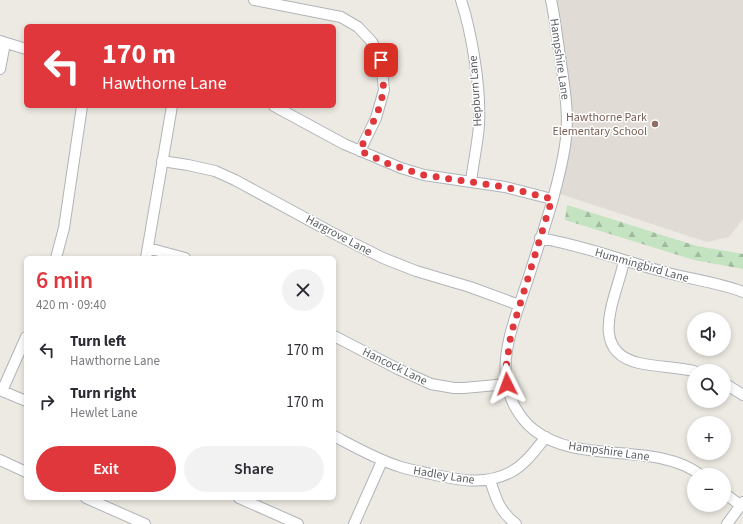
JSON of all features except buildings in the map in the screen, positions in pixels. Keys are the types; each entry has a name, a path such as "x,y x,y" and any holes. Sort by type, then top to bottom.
{"street":[{"path":"254,0 341,17 358,27 372,42 381,60 384,90 376,118 360,151"},
{"name":"Hepburn Lane","path":"461,0 472,50 478,102 479,125 470,182"},
{"name":"Hampshire Lane","path":"551,0 565,89 567,117 565,145 560,172 511,334 506,368 507,384 512,401 517,411 532,428 546,437 562,444 573,447 671,461 689,468"},
{"path":"0,69 3,42 24,48"},
{"path":"57,256 64,228 82,108"},
{"path":"170,256 147,253 172,108"},
{"path":"278,108 360,151 389,164 413,172 515,189 552,199"},
{"name":"Hargrove Lane","path":"162,161 206,168 220,173 329,232 383,258 411,269 470,287 520,305"},
{"name":"Hummingbird Lane","path":"540,238 561,242 624,261 743,292"},
{"path":"624,261 609,313 608,322 608,331 615,350 620,355 639,363 687,370"},
{"name":"Hancock Lane","path":"336,337 398,369 432,384 454,388 507,384"},
{"path":"24,341 1,390 24,400"},
{"path":"731,387 743,395"},
{"name":"Hadley Lane","path":"336,437 399,467 452,479 479,482 507,474 520,466 527,460 546,437"},
{"path":"0,460 24,471"},
{"path":"354,524 382,460"},
{"path":"490,480 502,510 508,518 516,524"},
{"path":"727,524 742,504 731,497"},
{"path":"91,500 145,524"},
{"path":"244,500 298,524"}],"shaded area":[{"name":"Hawthorne Park Elementary School","path":"551,0 743,0 743,219 729,237 707,242 554,192 566,141"}],"green space":[{"path":"567,205 697,246 743,254 743,269 694,260 565,220"}],"place":[{"name":"Hawthorne Park Elementary School","path":"655,124"}],"route":[{"path":"381,60 384,90 380,109 360,151 389,164 424,175 505,187 552,199 508,345 506,368 507,384"}]}
